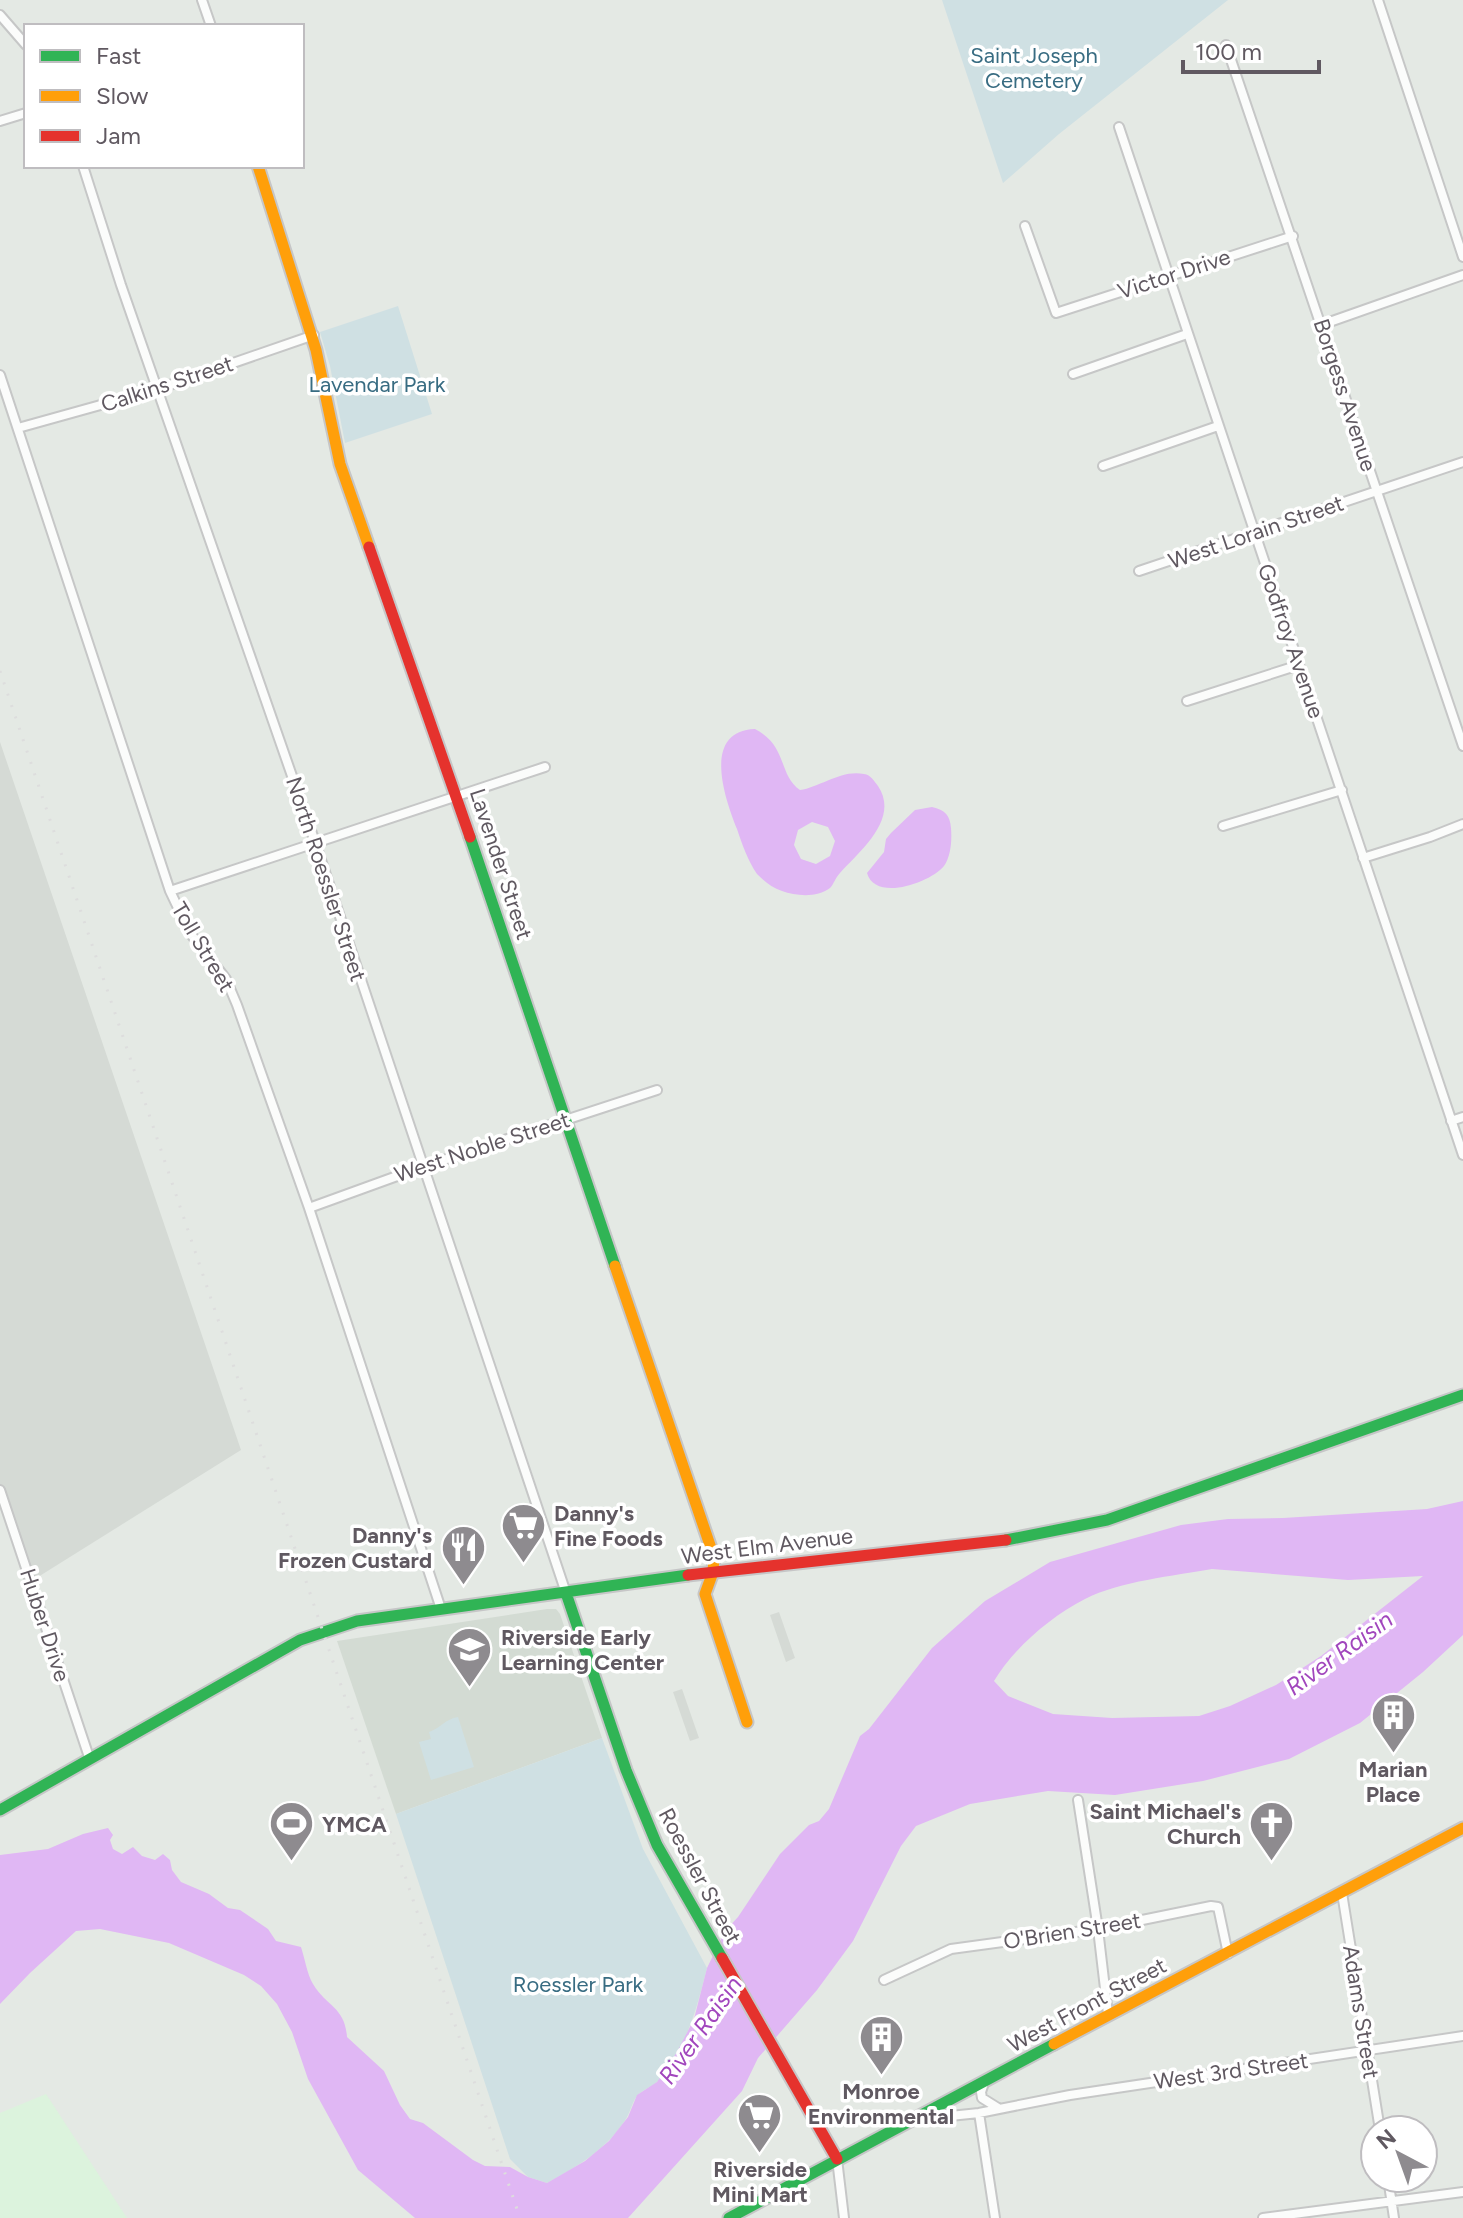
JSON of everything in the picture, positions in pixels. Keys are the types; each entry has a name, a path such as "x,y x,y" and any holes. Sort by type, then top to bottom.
{"street":[{"path":"202,0 210,24"},
{"path":"1378,0 1463,257"},
{"path":"0,15 24,43"},
{"name":"Borgess Avenue","path":"1226,45 1463,746"},
{"path":"0,121 24,114"},
{"name":"Godfroy Avenue","path":"1119,127 1463,1155"},
{"name":"North Roessler Street","path":"84,168 315,842 566,1593"},
{"name":"Lavender Street","path":"259,168 314,335 334,421 340,464 458,796 564,1120 714,1557 713,1572 705,1594 747,1722"},
{"name":"Victor Drive","path":"1025,226 1056,313 1293,236"},
{"path":"1321,325 1463,275"},
{"path":"1073,374 1187,334"},
{"name":"Calkins Street","path":"18,428 158,389 314,335"},
{"name":"Toll Street","path":"0,375 170,891 190,933 226,979 309,1208 441,1609"},
{"path":"1103,466 1218,426"},
{"name":"West Lorain Street","path":"1139,571 1463,462"},
{"path":"1187,701 1299,665"},
{"path":"170,891 545,767"},
{"path":"1223,826 1342,790"},
{"path":"1363,858 1463,824"},
{"name":"West Noble Street","path":"309,1208 422,1167 657,1090"},
{"path":"1451,1121 1463,1117"},
{"name":"West Elm Avenue","path":"0,1810 300,1640 357,1621 713,1572 1030,1537 1107,1520 1463,1395"},
{"name":"Huber Drive","path":"0,1490 90,1760"},
{"name":"Roessler Street","path":"566,1593 626,1770 657,1845 837,2159"},
{"path":"1078,1800 1108,2014"},
{"name":"West Front Street","path":"729,2218 1463,1828"},
{"name":"Adams Street","path":"1342,1893 1377,2114"},
{"name":"O'Brien Street","path":"884,1980 951,1949 1098,1929 1211,1906 1218,1907 1228,1954"},
{"name":"West 3rd Street","path":"916,2120 979,2113 1070,2095 1463,2036"},
{"path":"984,2082 982,2098 999,2108"},
{"path":"979,2113 995,2218"},
{"path":"837,2159 844,2218"},
{"path":"1263,2218 1463,2192"},
{"path":"1390,2194 1394,2218"}],"shaded area":[{"path":"0,742 241,1450 30,1582 0,1490"},
{"name":"Riverside Early Learning Center","path":"556,1609 560,1614 602,1738 396,1814 337,1641"},
{"path":"779,1612 795,1658 786,1662 770,1615"},
{"path":"682,1689 699,1738 690,1741 673,1692"},
{"path":"46,2094 127,2218 0,2218 0,2113"}],"green space":[{"name":"Saint Joseph Cemetery","path":"942,0 1228,0 1059,134 1003,183"},
{"name":"Lavendar Park","path":"398,306 432,414 345,443 320,332"},
{"path":"458,1717 474,1767 431,1780 419,1742 431,1739 429,1732"},
{"name":"Roessler Park","path":"602,1738 643,1849 707,1968 689,2028 668,2069 656,2083 638,2095 620,2128 602,2147 547,2183 528,2177 510,2159 396,1814"}],"water":[{"path":"755,729 766,736 778,752 788,777 800,790 856,773 869,776 878,786 884,798 884,810 875,834 825,891 806,895 778,890 760,877 751,864 727,801 721,768 722,754 728,741 738,733","holes":["812,822 828,827 835,841 830,856 816,864 801,859 794,845 798,830"]},
{"path":"932,807 946,814 950,823 950,848 944,866 927,878 903,887 880,887 872,882 867,873 884,852 886,839 915,810"},
{"name":"River Raisin","path":"1463,1501 1463,1635 1423,1672 1360,1723 1289,1759 1203,1781 1115,1795 1048,1791 970,1804 916,1826 901,1846 853,1941 817,1990 758,2058 742,2091 628,2218 415,2218 358,2170 308,2079 292,2032 277,2004 261,1986 244,1975 169,1943 100,1929 76,1931 0,2004 0,1855 48,1849 83,1834 108,1828 113,1835 110,1840 113,1849 122,1854 133,1847 142,1856 155,1860 163,1854 170,1860 172,1870 181,1882 209,1894 228,1908 240,1910 268,1929 276,1941 301,1947 318,1992 343,2019 347,2037 384,2071 410,2119 423,2123 485,2166 510,2167 547,2183 585,2161 609,2141 628,2117 637,2095 657,2082 694,2019 707,1968 725,1931 738,1917 780,1854 829,1809 860,1736 869,1729 932,1648 985,1601 1050,1562 1181,1525 1228,1519 1427,1509","holes":["1212,1569 1348,1580 1423,1576 1321,1656 1276,1685 1199,1716 1112,1718 1053,1714 1008,1696 994,1681 1022,1645 1046,1624 1085,1599 1114,1588"]}],"railway":[{"path":"0,671 520,2218"}],"traffic: fast":[{"path":"470,837 615,1266"},
{"path":"1006,1540 1107,1520 1463,1395"},
{"path":"0,1810 300,1640 357,1621 688,1575"},
{"path":"566,1593 626,1770 657,1845 722,1958"},
{"path":"729,2218 1054,2044"}],"traffic: slow":[{"path":"259,168 316,350 340,464 369,547"},
{"path":"615,1266 714,1557 713,1572 705,1594 747,1722"},
{"path":"1054,2044 1463,1828"}],"traffic: jam":[{"path":"369,547 470,837"},
{"path":"688,1575 1006,1540"},
{"path":"722,1958 837,2159"}],"place":[{"name":"Danny's Fine Foods","path":"523,1565"},
{"name":"Danny's Frozen Custard","path":"463,1587"},
{"name":"Riverside Early Learning Center","path":"470,1689"},
{"name":"Marian Place","path":"1393,1755"},
{"name":"YMCA","path":"291,1863"},
{"name":"Saint Michael's Church","path":"1272,1863"},
{"name":"Monroe Environmental","path":"881,2077"},
{"name":"Riverside Mini Mart","path":"760,2155"}]}
